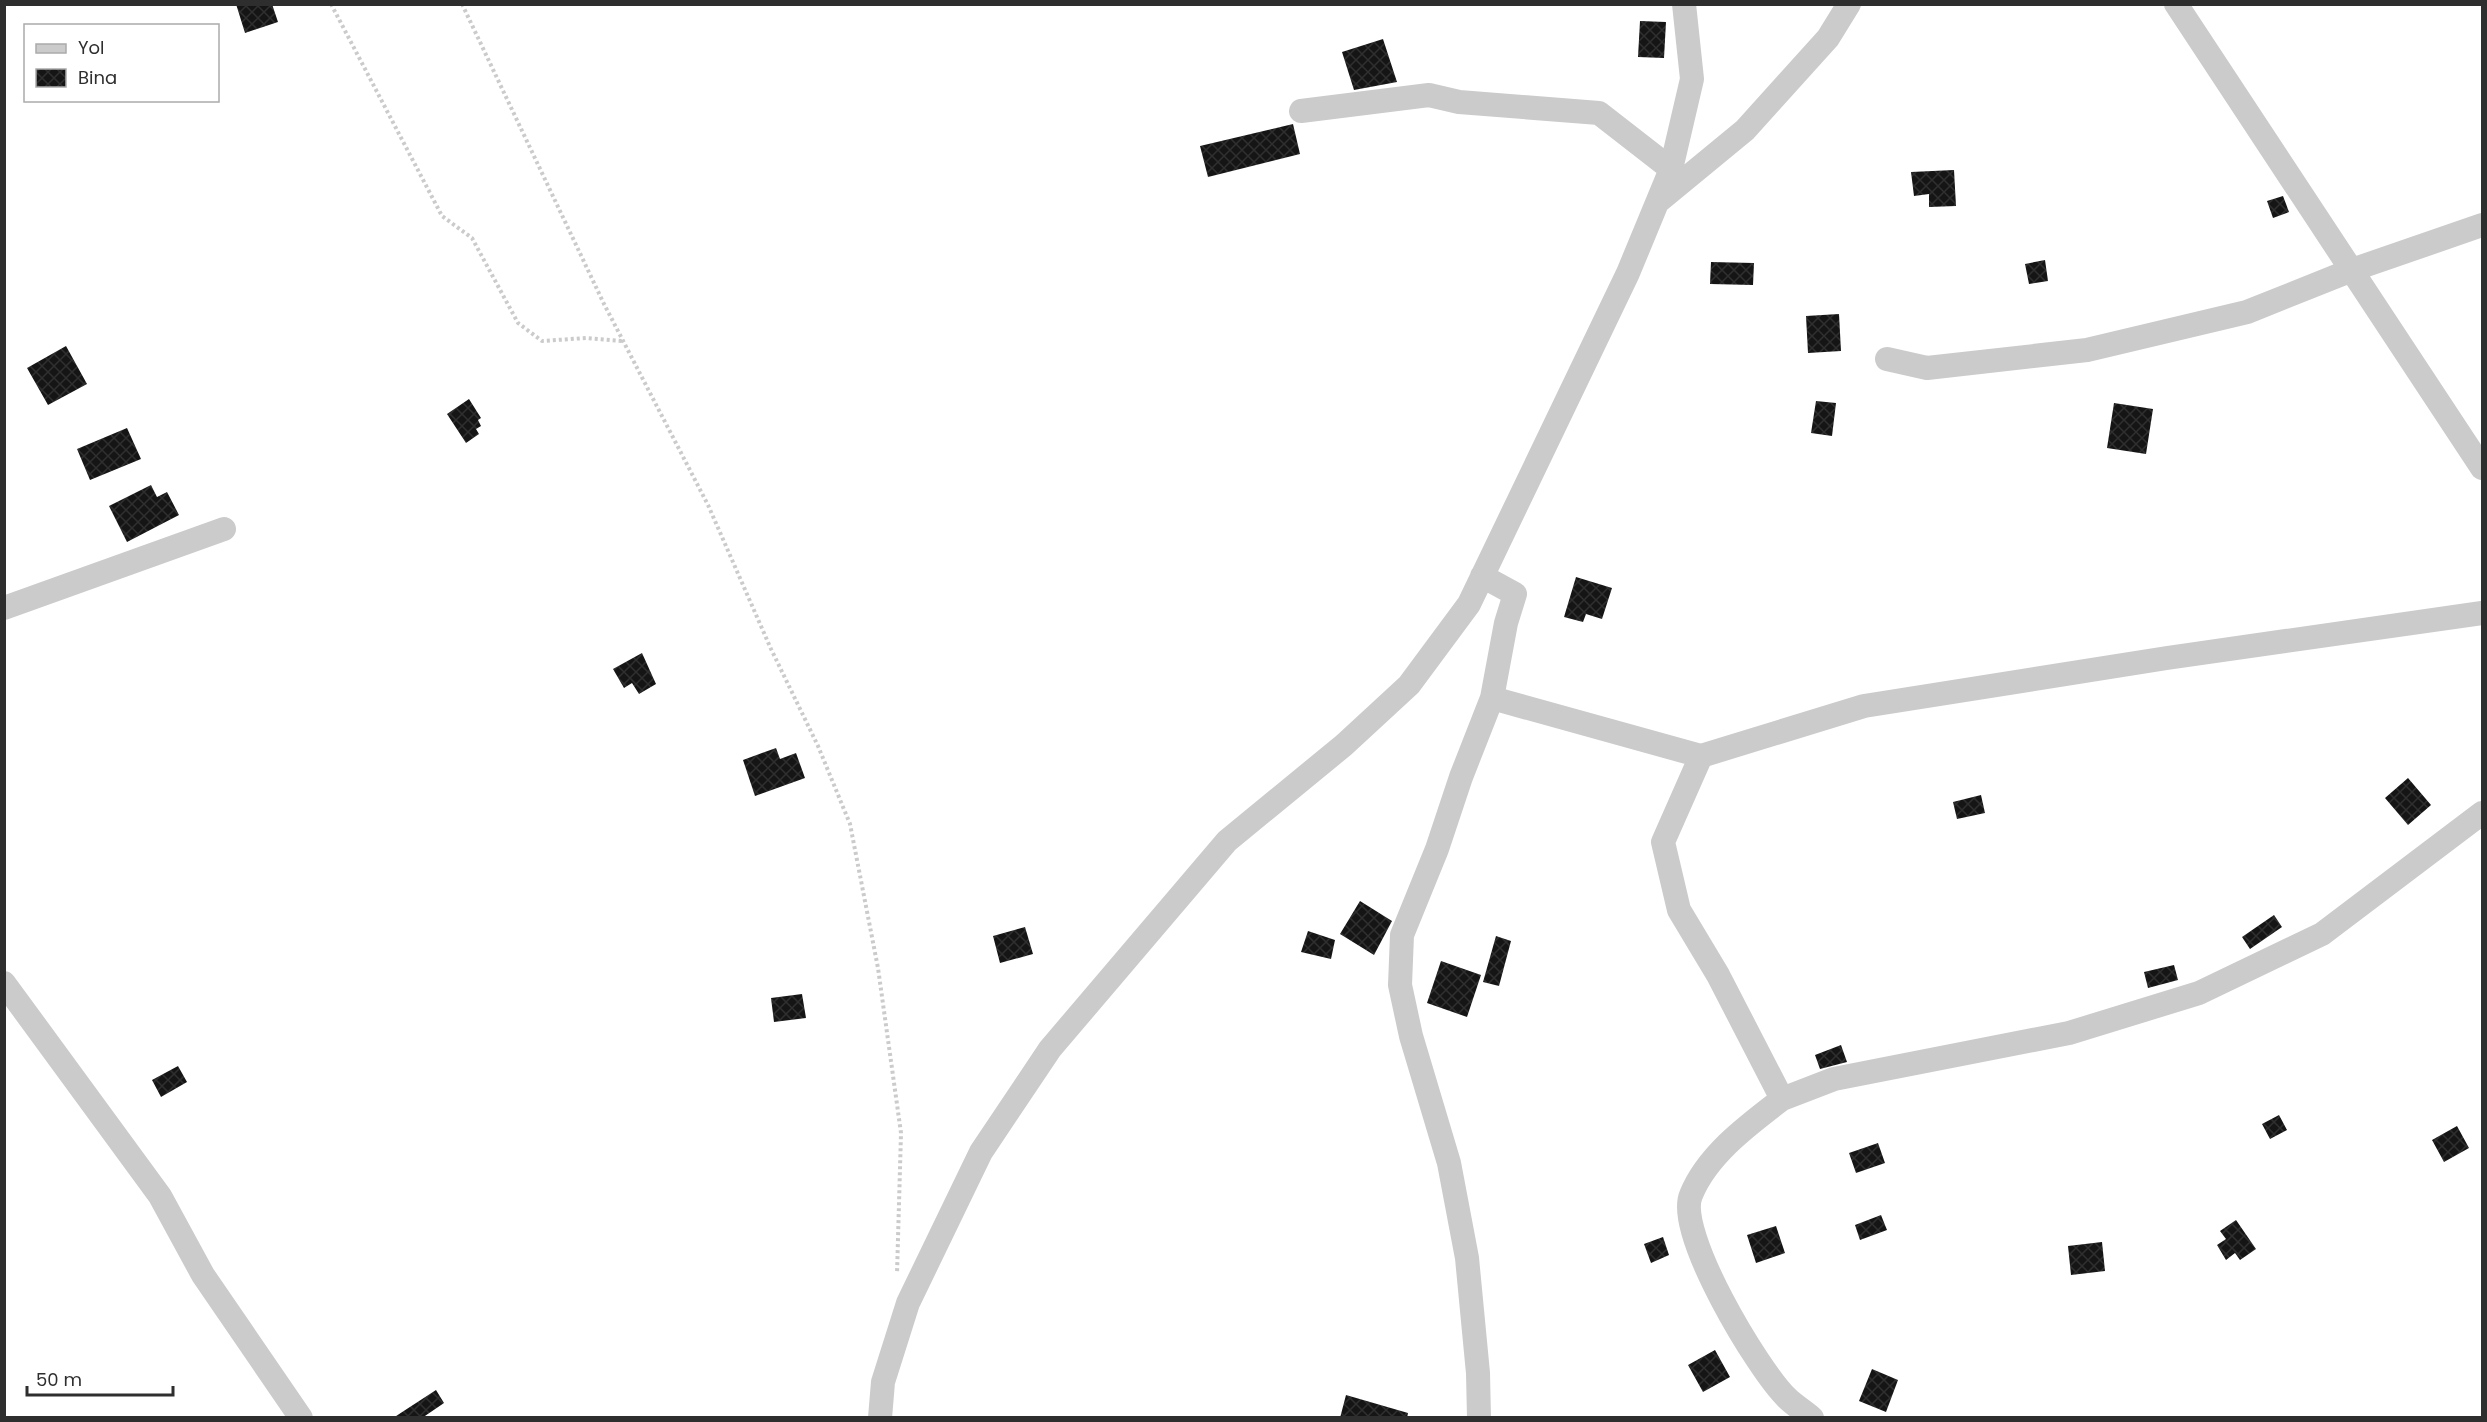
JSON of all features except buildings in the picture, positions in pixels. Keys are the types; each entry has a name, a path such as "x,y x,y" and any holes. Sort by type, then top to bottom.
{"street":[{"path":"880,1418 883,1382 908,1303 981,1152 1050,1049 1227,842 1344,745 1409,685 1469,604 1628,273 1671,169 1692,79 1684,4"},
{"path":"1658,202 1745,129 1828,38 1849,4"},
{"path":"2176,4 2482,468"},
{"path":"1301,111 1429,94 1459,102 1599,113 1671,169"},
{"path":"1887,359 1927,368 2087,350 2247,312 2352,270 2482,225"},
{"path":"4,608 224,529"},
{"path":"1479,1418 1478,1373 1467,1258 1449,1162 1411,1036 1400,985 1402,936 1492,698 1506,623 1515,594 1482,576"},
{"path":"1492,698 1701,756 1864,706 2167,658 2482,614"},
{"path":"1701,756 1663,842 1679,910 1718,975 1782,1100"},
{"path":"1812,1418 1786,1398 1735,1326 1693,1239 1689,1197 1706,1166 1758,1118 1782,1100 1834,1079 2069,1033 2199,993 2322,934 2482,813"},
{"path":"4,983 160,1196 203,1275 301,1418"}],"path":[{"path":"331,4 442,216 472,238 518,323 542,341 586,338 623,341"},
{"path":"462,4 623,341 708,505 771,649 818,746 850,824 878,968 901,1133 897,1280"}]}
